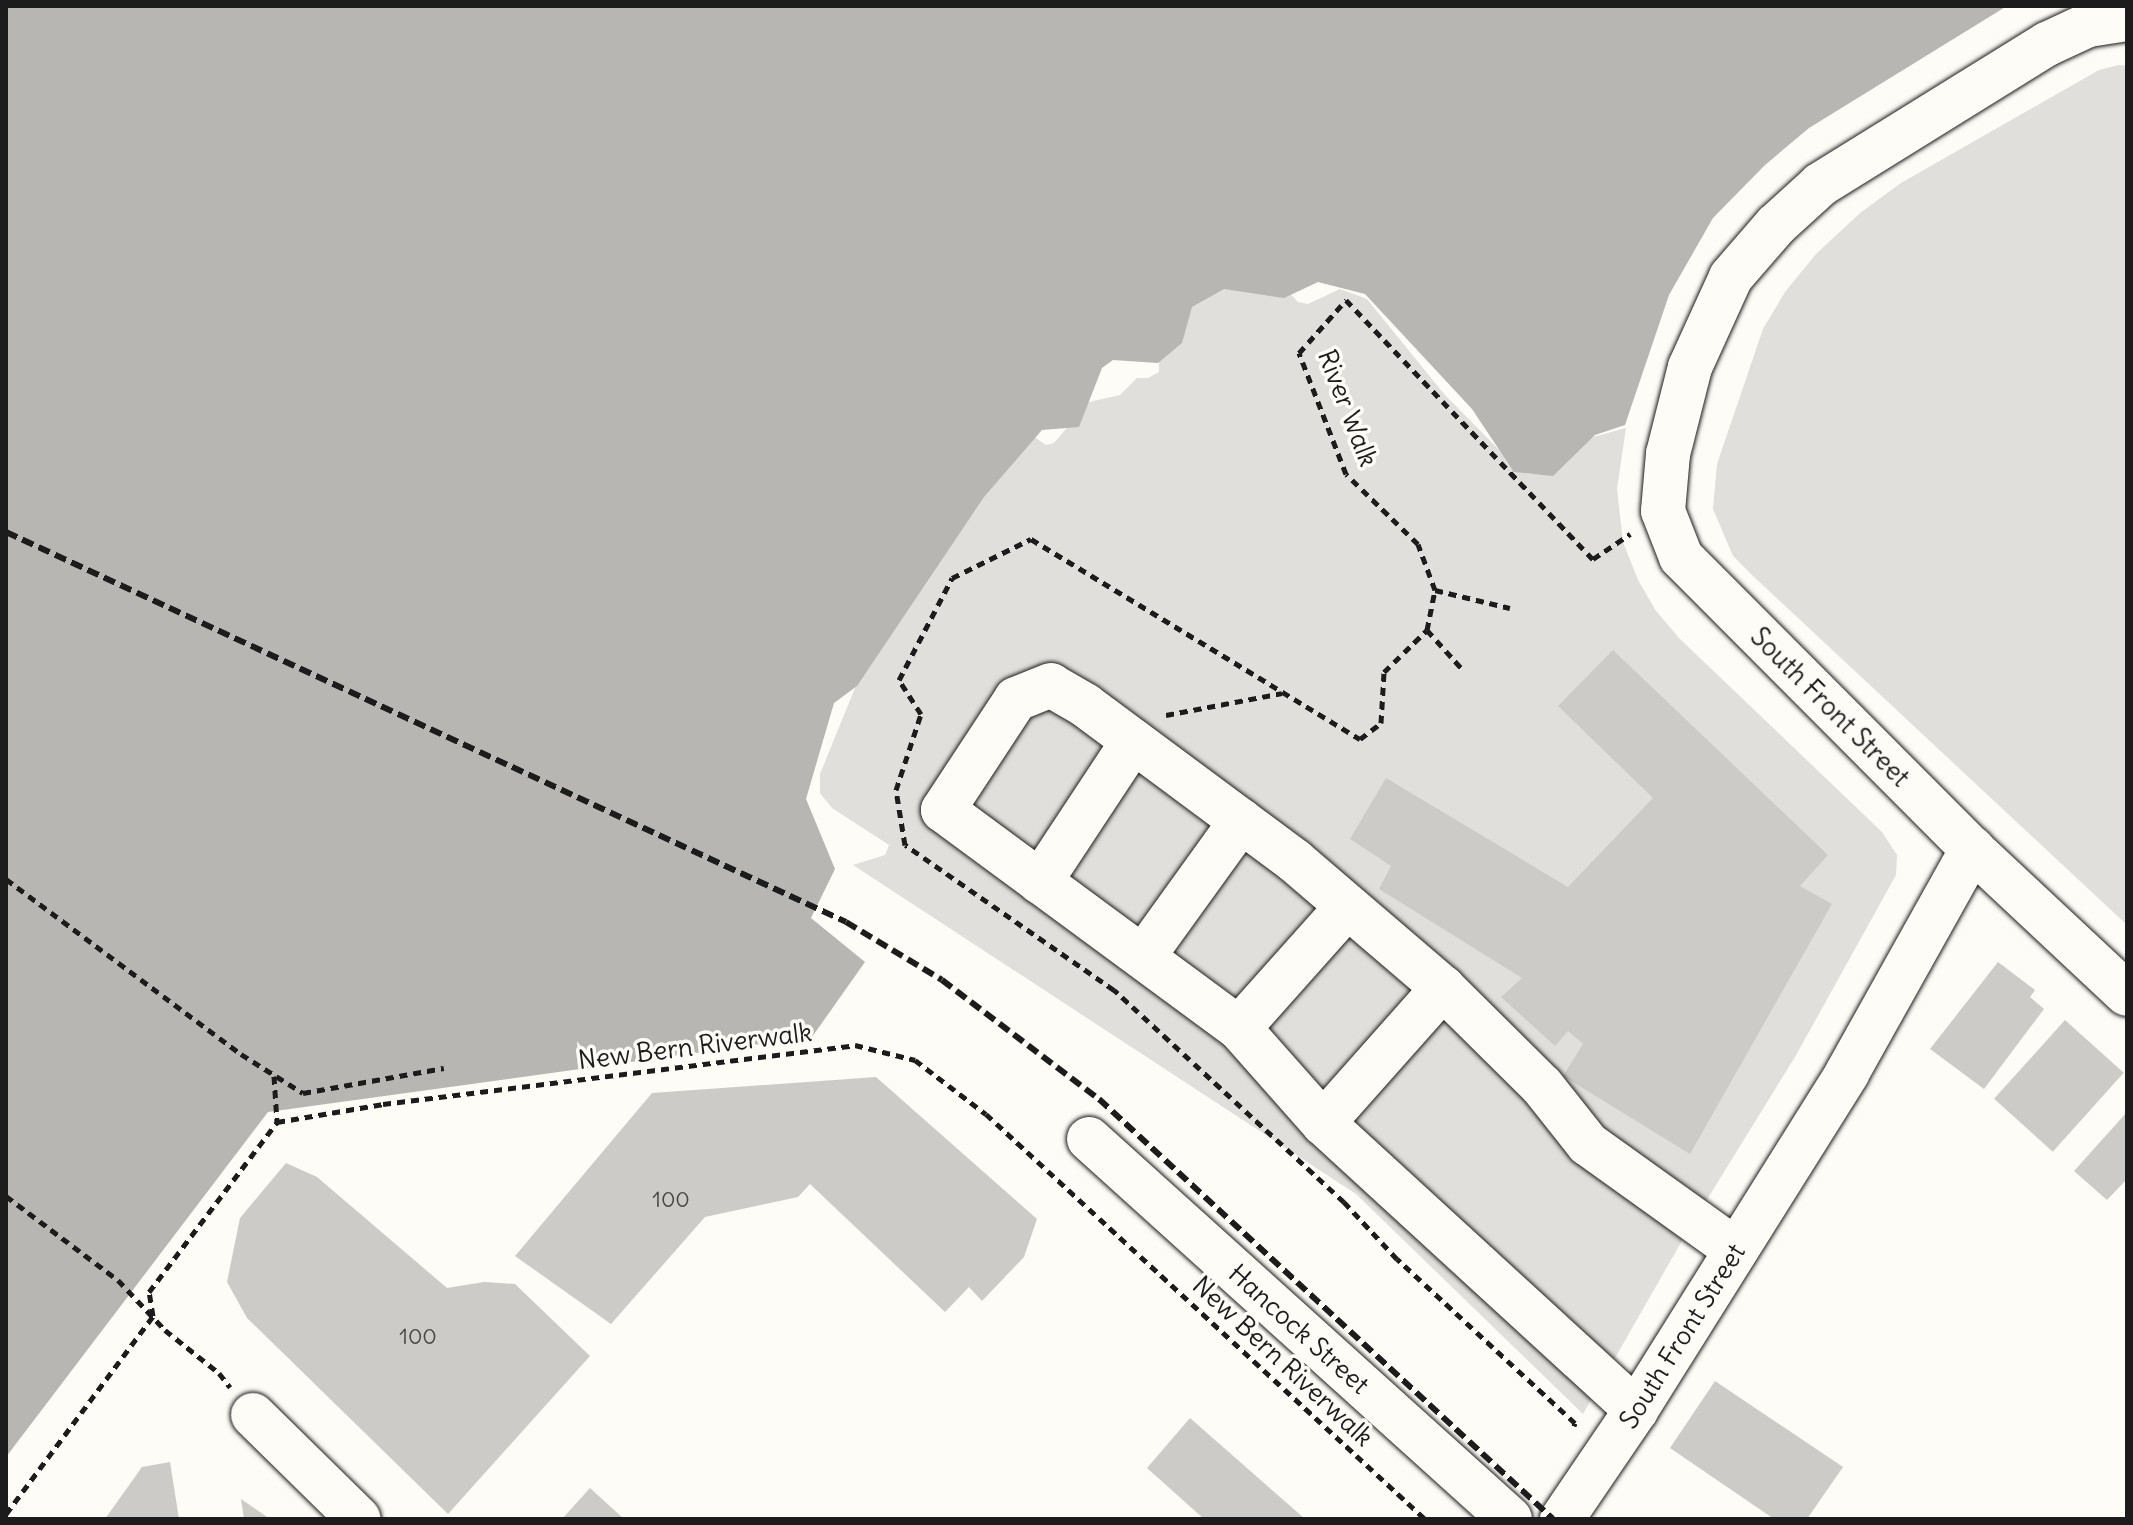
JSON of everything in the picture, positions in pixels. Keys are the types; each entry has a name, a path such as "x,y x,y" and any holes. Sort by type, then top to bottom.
{"street":[{"name":"South Front Street","path":"1562,1519 1636,1410 1847,1073 1972,849 1681,557 1663,511 1668,454 1690,367 1731,277 1776,225 1820,185 2047,44 2088,25 2127,19"},
{"path":"1636,1410 1323,1123 1239,1028 943,810 1016,699 1051,685 1143,729 1241,821 1295,861 1346,908 1443,988 1542,1086 1588,1144 1736,1250"},
{"path":"1040,882 1143,729"},
{"path":"1143,957 1241,821"},
{"path":"1972,849 2127,994"},
{"path":"1239,1028 1346,908"},
{"path":"1323,1123 1443,988"},
{"name":"Hancock Street","path":"1089,1139 1510,1519"},
{"path":"253,1415 359,1519"}],"path":[{"name":"River Walk","path":"1435,590 1418,544 1346,474 1299,353 1346,300 1593,559 1663,511"},
{"path":"1360,739 1381,723 1384,672 1427,630 1435,590 1510,608"},
{"path":"1427,630 1463,670"},
{"path":"1143,729 1283,692"},
{"path":"6,879 241,1054 303,1093 444,1068"},
{"name":"New Bern Riverwalk","path":"277,1122 383,1104 855,1045 915,1060 986,1114 1425,1519"},
{"path":"7,1509 153,1316 149,1292 277,1122 274,1075"},
{"path":"6,1196 118,1280 153,1316 219,1373 253,1415"}],"shaded area":[{"path":"6,6 2007,6 1809,128 1765,165 1713,218 1669,295 1625,425 1595,435 1553,476 1514,472 1472,409 1365,294 1318,282 1284,298 1224,289 1192,307 1182,343 1158,363 1113,360 1102,368 1079,427 1042,430 984,497 857,686 834,703 806,799 835,869 811,918 865,962 812,1037 268,1112 6,1457"},
{"path":"2127,66 2127,925 1733,556 1713,509 1717,464 1763,329 1785,292 1816,254 1860,213 1901,183 2099,70"},
{"path":"1248,249 1298,302 1308,304 1340,289 1367,299 1444,394 1522,473 1533,474 1558,466 1593,437 1626,428 1617,489 1623,542 1638,580 1656,611 1679,638 1882,832 1897,855 1896,875 1795,1057 1687,1232 1583,1414 1356,1194 853,865 885,855 889,845 832,808 820,793 820,774 857,683 1027,432 1046,445 1054,443 1089,402 1120,395 1137,378 1148,378 1159,372 1159,360 1138,346"}],"building":[{"path":"1613,650 1828,855 1800,886 1832,904 1690,1154 1563,1076 1583,1044 1568,1031 1555,1046 1501,997 1522,978 1379,889 1391,866 1350,839 1386,778 1568,887 1653,798 1558,706"},
{"path":"1998,962 2035,990 2030,997 2044,1009 1984,1089 1930,1049"},
{"path":"2065,1020 2124,1073 2053,1152 1994,1099"},
{"path":"876,1077 1037,1219 1024,1257 982,1301 969,1287 945,1312 810,1184 798,1197 705,1217 611,1324 515,1256 652,1093"},
{"path":"2127,1112 2127,1179 2107,1200 2074,1171"},
{"path":"286,1163 317,1177 447,1288 484,1282 515,1284 590,1356 448,1514 247,1318 227,1282 240,1218"},
{"path":"1715,1381 1843,1467 1807,1519 1774,1519 1670,1448"},
{"path":"1190,1418 1305,1519 1204,1519 1147,1468"},
{"path":"170,1462 179,1519 105,1519 142,1467"},
{"path":"590,1488 624,1519 562,1519"},
{"path":"241,1499 270,1519 244,1519"}],"railway":[{"path":"6,532 846,922 942,980 1099,1099 1553,1519"}]}
